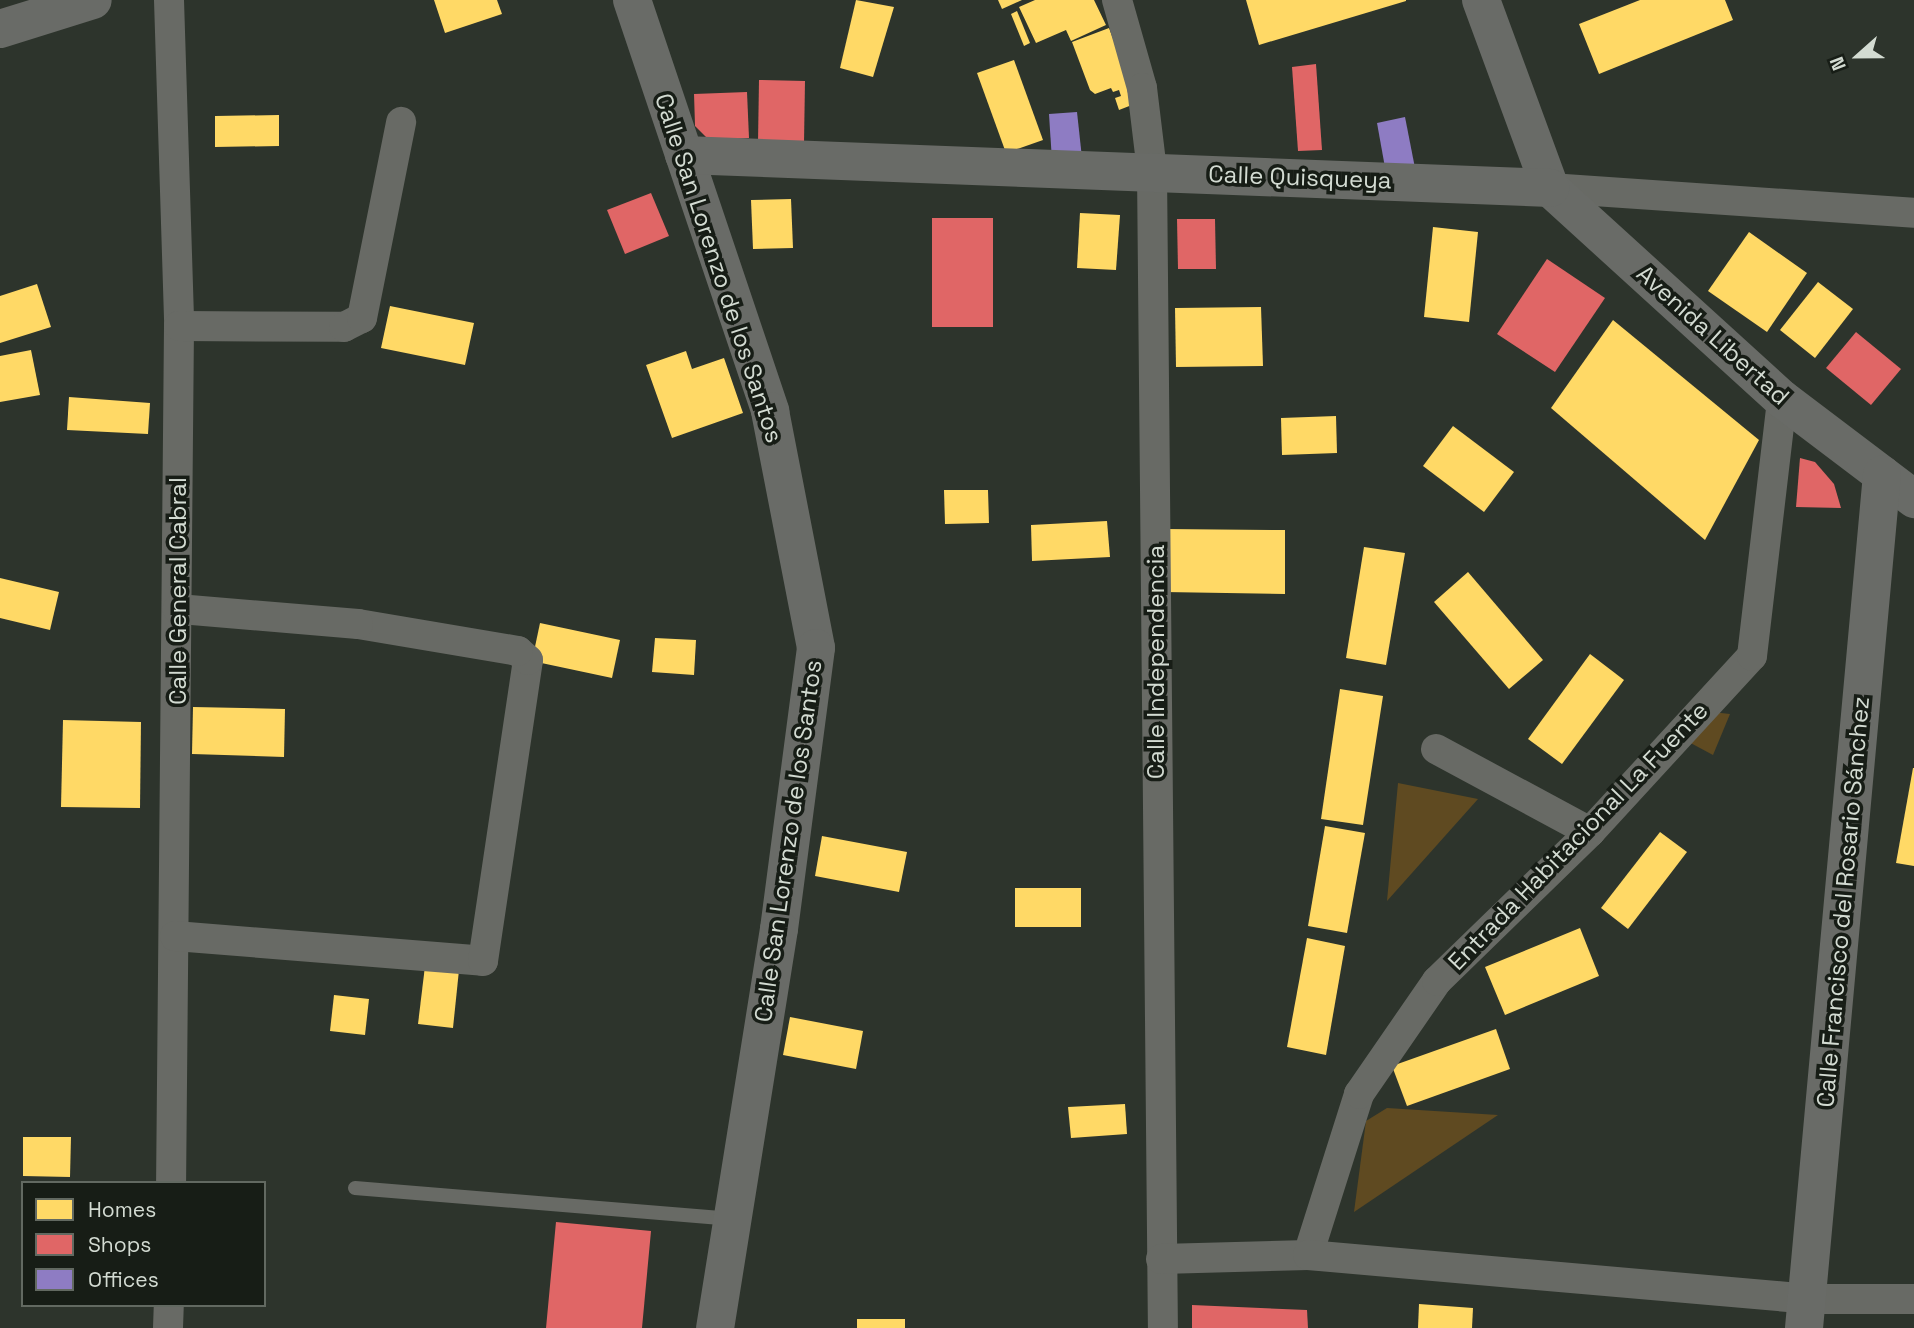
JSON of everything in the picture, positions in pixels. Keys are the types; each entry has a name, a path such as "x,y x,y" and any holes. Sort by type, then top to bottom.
{"street":[{"path":"0,29 93,0"},
{"name":"Calle General Cabral","path":"169,0 179,326 171,1181"},
{"name":"Calle San Lorenzo de los Santos","path":"632,0 770,411 816,648 779,929 730,1219 715,1328"},
{"name":"Calle Independencia","path":"1117,0 1142,88 1152,171 1163,1328"},
{"path":"1481,0 1550,188"},
{"path":"179,326 344,327 362,318 401,122"},
{"name":"Calle Quisqueya","path":"684,156 1152,171 1550,188 1914,213"},
{"name":"Avenida Libertad","path":"1550,188 1782,399 1914,499"},
{"name":"Entrada Habitacional La Fuente","path":"1308,1255 1359,1094 1437,981 1590,832 1752,656 1782,399"},
{"name":"Calle Francisco del Rosario Sánchez","path":"1805,1314 1882,475"},
{"path":"175,936 483,961 528,660 519,650 358,624 178,609"},
{"path":"1436,748 1590,832"},
{"path":"1161,1259 1308,1255 1805,1314 1914,1300"},
{"path":"168,1328 169,1307"}],"lane":[{"path":"355,1188 730,1219"}],"shaded area":[{"path":"1712,712 1730,714 1713,755 1685,740"},
{"path":"1398,783 1478,799 1387,901"},
{"path":"1387,1108 1498,1115 1354,1212 1366,1121"}],"building: Homes":[{"path":"434,0 497,0 502,14 445,33"},
{"path":"856,0 894,7 873,77 840,68"},
{"path":"998,0 1022,0 1002,9"},
{"path":"1035,0 1094,0 1106,25 1071,41 1066,30 1036,43 1019,7"},
{"path":"1246,0 1406,0 1406,1 1259,45"},
{"path":"1640,0 1725,0 1733,20 1599,74 1579,24"},
{"path":"1017,11 1030,43 1024,46 1011,14"},
{"path":"1109,28 1137,103 1119,110 1115,98 1121,96 1119,90 1113,92 1111,88 1095,94 1090,90 1072,42"},
{"path":"1014,60 1043,140 1006,153 977,73"},
{"path":"279,115 279,146 215,147 215,116"},
{"path":"791,199 793,248 753,249 751,200"},
{"path":"1080,213 1120,215 1116,270 1077,268"},
{"path":"1433,227 1478,232 1469,322 1424,317"},
{"path":"1749,232 1807,273 1767,332 1708,291"},
{"path":"1818,282 1853,309 1815,358 1780,330"},
{"path":"37,284 51,327 0,343 0,296"},
{"path":"390,306 474,323 465,365 381,348"},
{"path":"1261,307 1263,366 1176,367 1175,308"},
{"path":"1613,320 1759,440 1705,540 1551,408"},
{"path":"31,350 40,395 0,402 0,356"},
{"path":"686,351 692,369 724,358 743,413 672,438 646,365"},
{"path":"69,397 150,403 148,434 67,430"},
{"path":"1336,416 1337,453 1282,455 1281,418"},
{"path":"1453,426 1514,472 1484,512 1423,466"},
{"path":"944,490 988,490 989,523 945,524"},
{"path":"1107,521 1110,557 1032,561 1031,525"},
{"path":"1164,529 1285,530 1285,594 1164,592"},
{"path":"1364,547 1405,553 1386,665 1346,658"},
{"path":"1468,572 1543,660 1509,689 1434,602"},
{"path":"0,578 59,592 50,630 0,618"},
{"path":"540,623 620,640 612,678 532,661"},
{"path":"655,638 696,640 694,675 652,672"},
{"path":"1590,654 1624,680 1562,764 1528,739"},
{"path":"1340,689 1383,696 1363,825 1321,819"},
{"path":"193,707 285,709 284,757 192,754"},
{"path":"63,720 141,722 140,808 61,807"},
{"path":"1914,768 1914,866 1896,863"},
{"path":"1325,826 1365,833 1347,933 1308,926"},
{"path":"1660,832 1687,852 1628,929 1601,908"},
{"path":"822,836 907,852 899,892 815,876"},
{"path":"1015,888 1081,888 1081,927 1015,927"},
{"path":"1580,928 1599,976 1505,1015 1485,967"},
{"path":"1307,938 1345,946 1326,1055 1287,1047"},
{"path":"425,966 459,970 453,1028 418,1024"},
{"path":"334,995 369,999 365,1035 330,1031"},
{"path":"790,1017 863,1031 856,1069 783,1055"},
{"path":"1496,1029 1510,1069 1407,1106 1392,1066"},
{"path":"1125,1104 1127,1134 1071,1138 1068,1107"},
{"path":"23,1137 71,1137 70,1177 23,1176"},
{"path":"1419,1304 1473,1308 1472,1328 1418,1328"},
{"path":"857,1319 905,1319 905,1328 857,1328"}],"building: Shops":[{"path":"1316,64 1322,150 1298,151 1292,67"},
{"path":"759,80 805,81 804,143 758,142"},
{"path":"747,92 749,138 709,140 695,126 694,94"},
{"path":"651,193 669,236 625,254 607,210"},
{"path":"932,218 993,218 993,327 932,327"},
{"path":"1177,219 1215,219 1216,269 1178,269"},
{"path":"1547,259 1605,298 1555,372 1497,334"},
{"path":"1856,332 1901,369 1871,405 1826,368"},
{"path":"1800,458 1815,462 1834,484 1841,508 1796,507"},
{"path":"556,1222 651,1231 642,1328 546,1328"},
{"path":"1192,1305 1307,1310 1308,1328 1192,1328"}],"building: Offices":[{"path":"1077,112 1082,158 1052,161 1049,114"},
{"path":"1405,117 1415,168 1386,173 1377,123"}]}
